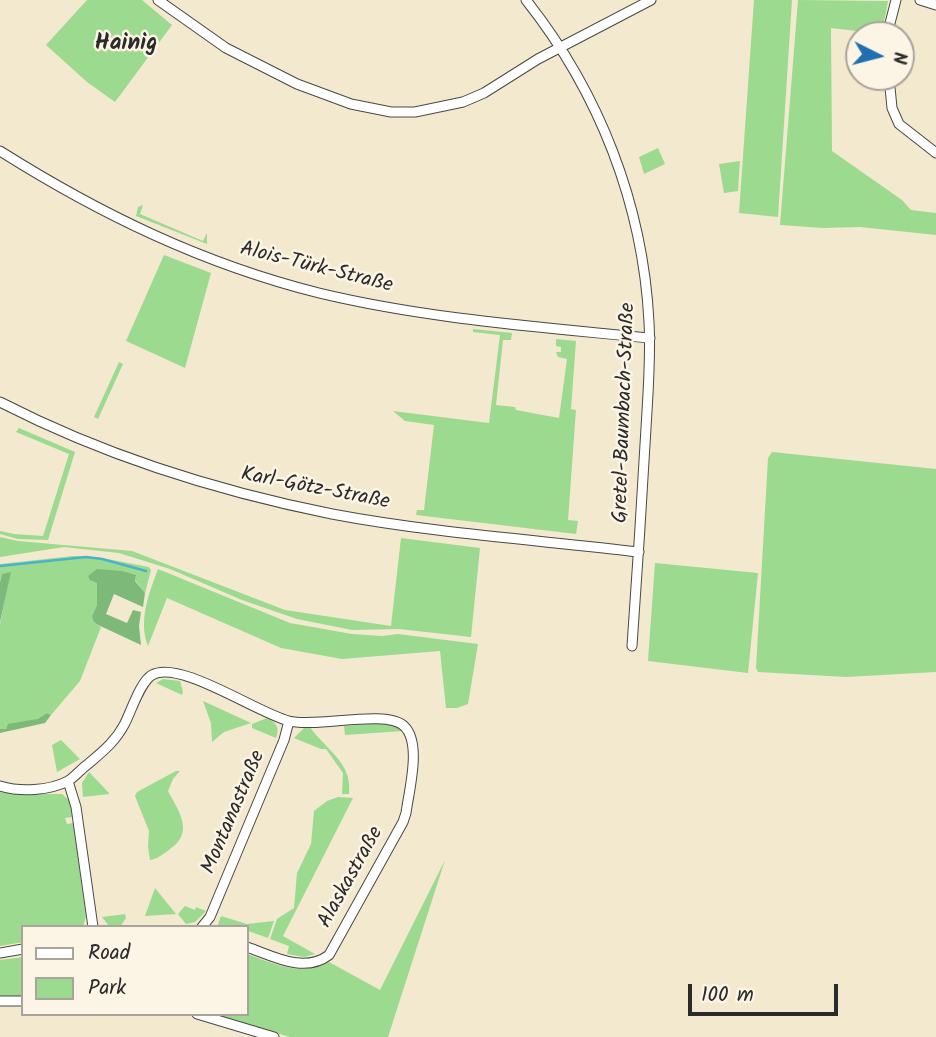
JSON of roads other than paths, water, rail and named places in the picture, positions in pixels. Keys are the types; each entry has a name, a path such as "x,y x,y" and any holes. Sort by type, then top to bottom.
{"street":[{"path":"158,0 193,27 260,66 336,99 391,112 415,112 463,102 484,93 558,48 651,0"},
{"name":"Gretel-Baumbach-Straße","path":"526,0 595,108 607,133 626,189 643,259 650,338 632,646"},
{"path":"890,21 895,0"},
{"path":"920,0 936,5"},
{"path":"891,91 894,117 899,124 936,152"},
{"name":"Alois-Türk-Straße","path":"0,151 43,179 118,219 206,257 286,284 367,303 432,314 650,338"},
{"name":"Karl-Götz-Straße","path":"0,402 137,462 273,501 408,526 639,552"},
{"path":"0,786 19,790 44,788 68,781 113,740 124,725 145,681 155,673 169,670 182,673 289,721"},
{"name":"Alaskastraße","path":"248,947 304,965 315,963 329,955 403,822 414,748 409,732 400,722 390,719 289,721"},
{"name":"Montanastraße","path":"207,923 284,740 289,721"},
{"path":"68,781 76,807 93,925"},
{"path":"0,953 21,949"},
{"path":"0,1001 21,1000"},
{"path":"205,1016 274,1037"}],"waterway":[{"path":"0,566 86,557 146,571"}],"district":[{"name":"Hainig","path":"126,45"}]}
